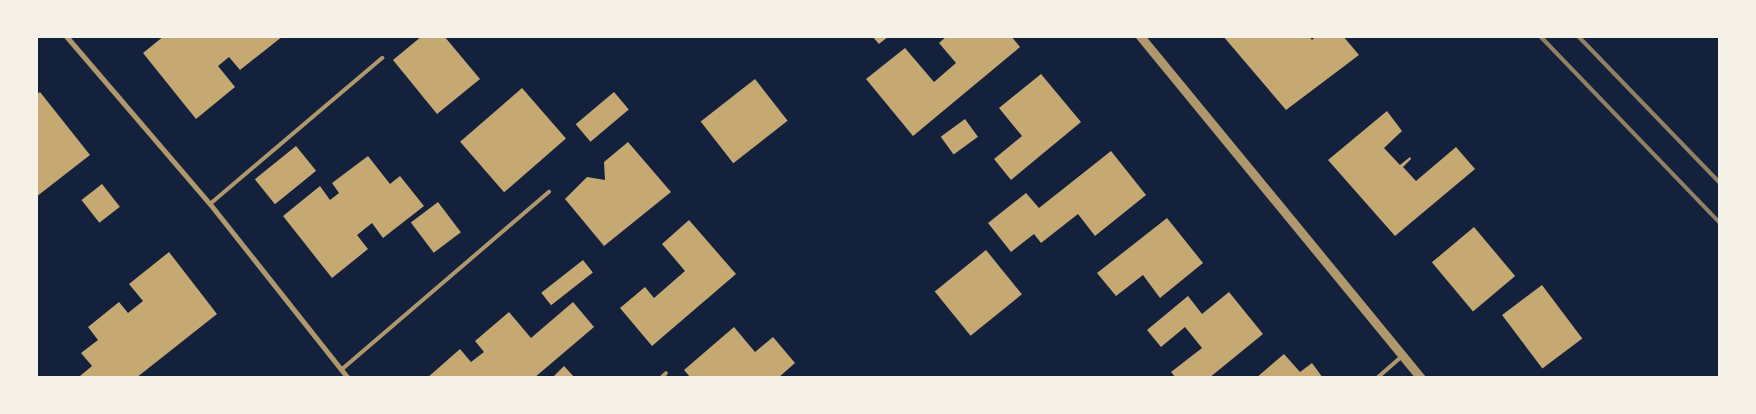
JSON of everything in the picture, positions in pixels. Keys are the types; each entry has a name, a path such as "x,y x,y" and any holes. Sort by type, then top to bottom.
{"street":[{"path":"66,36 210,204 348,378"},
{"path":"1140,36 1421,378"}],"lane":[{"path":"210,204 382,58"},
{"path":"341,370 549,192"},
{"path":"1377,378 1403,355"},
{"path":"661,378 666,373"}],"building":[{"path":"164,36 283,36 240,70 229,57 218,66 235,87 196,119 143,53"},
{"path":"422,36 444,36 480,79 437,114 393,60"},
{"path":"872,36 889,36 879,44"},
{"path":"947,36 1011,36 1020,47 913,136 866,79 905,48 934,82 956,63 939,43"},
{"path":"1223,36 1309,36 1312,40 1316,36 1343,36 1359,55 1286,110"},
{"path":"1041,74 1081,122 1011,180 994,159 1022,136 999,108"},
{"path":"755,79 788,121 733,163 701,121"},
{"path":"522,88 566,139 504,192 460,142"},
{"path":"40,92 90,155 36,197 36,95"},
{"path":"614,92 629,110 590,142 576,124"},
{"path":"1387,111 1402,131 1384,148 1400,165 1410,157 1411,159 1403,167 1416,181 1456,147 1475,169 1395,236 1328,160"},
{"path":"965,119 978,137 954,154 941,137"},
{"path":"628,142 671,192 604,246 565,199 587,177 605,180 604,162"},
{"path":"296,146 316,171 275,204 255,179"},
{"path":"1111,151 1146,195 1095,236 1078,214 1041,243 1034,234 1011,252 988,223 1026,193 1039,208"},
{"path":"368,156 390,184 400,176 424,206 383,238 372,223 357,235 368,249 332,278 283,216 320,186 330,200 339,193 332,183"},
{"path":"102,184 120,207 99,223 82,200"},
{"path":"438,202 461,232 434,253 411,222"},
{"path":"1167,218 1203,263 1160,298 1143,275 1116,296 1097,273"},
{"path":"689,220 736,274 652,346 620,308 645,287 654,298 685,271 662,244"},
{"path":"1474,227 1515,276 1473,311 1432,262"},
{"path":"986,250 1022,294 971,336 935,292"},
{"path":"169,252 217,314 136,378 81,378 80,376 92,366 81,353 98,340 88,327 119,302 128,313 143,301 129,284"},
{"path":"583,260 593,273 551,305 541,293"},
{"path":"1542,285 1582,339 1542,369 1502,315"},
{"path":"1229,292 1263,334 1209,378 1176,378 1171,372 1202,348 1185,327 1161,347 1147,330 1188,296 1202,314"},
{"path":"573,302 594,327 534,378 427,378 460,349 471,362 484,352 475,341 509,312 531,338"},
{"path":"734,327 755,352 773,337 795,363 778,378 691,378 684,370"},
{"path":"1284,354 1300,372 1312,363 1323,378 1256,378"},
{"path":"564,366 575,378 552,378"}],"railway":[{"path":"1540,36 1720,223"},
{"path":"1578,36 1720,183"}]}
